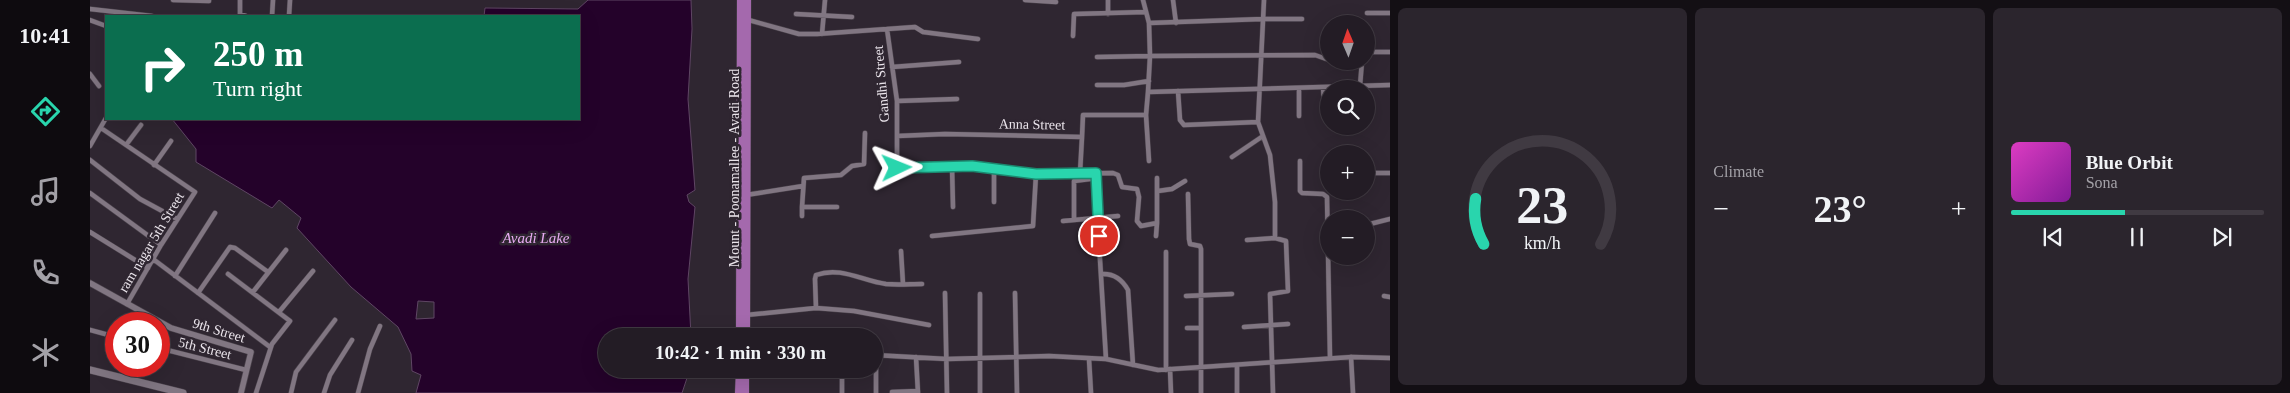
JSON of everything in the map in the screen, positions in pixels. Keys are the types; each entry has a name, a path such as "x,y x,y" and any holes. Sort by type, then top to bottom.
{"main road":[{"name":"Mount - Poonamallee - Avadi Road","path":"741,0 744,19 746,328"},
{"name":"Mount - Poonamallee - Avadi Road","path":"740,328 744,19 747,0"},
{"path":"90,370 183,393"},
{"path":"740,378 740,393"},
{"path":"745,378 745,393"}],"street":[{"path":"173,0 209,1"},
{"path":"240,0 240,14 243,15"},
{"path":"272,15 274,0"},
{"path":"289,15 290,0"},
{"path":"822,34 825,0"},
{"path":"1024,0 1056,2"},
{"path":"1108,0 1108,14"},
{"path":"1143,0 1149,23 1150,56 1146,115 1149,161"},
{"path":"1173,0 1176,23"},
{"path":"1264,0 1258,122 1270,155 1275,202 1275,238"},
{"path":"90,9 143,15"},
{"path":"1073,36 1074,14 1146,12"},
{"path":"1367,13 1390,13"},
{"path":"796,14 852,17"},
{"path":"1149,23 1263,18 1302,19"},
{"path":"744,19 799,34 914,27 923,32 978,39"},
{"path":"90,20 105,26"},
{"name":"Gandhi Street","path":"887,29 897,101 897,168 952,166"},
{"path":"1375,52 1390,52"},
{"path":"1097,57 1261,55 1315,55 1320,57"},
{"path":"892,67 959,62"},
{"path":"90,74 99,86"},
{"path":"1097,85 1124,85 1149,81"},
{"path":"1375,86 1390,85"},
{"path":"1148,92 1320,87"},
{"path":"1299,88 1299,116"},
{"path":"1178,91 1180,120 1182,124 1258,122"},
{"path":"897,101 957,99"},
{"name":"Anna Street","path":"897,136 945,134 1082,136 1083,115 1146,115"},
{"path":"90,146 105,120"},
{"path":"126,145 141,125"},
{"path":"101,128 154,165 171,141"},
{"path":"802,216 803,186 806,176 841,176 852,166 864,164 865,134"},
{"path":"1080,173 1082,136"},
{"path":"1232,157 1263,136"},
{"path":"90,160 140,199 177,219"},
{"path":"1300,161 1300,191 1320,195"},
{"name":"ram nagar 5th Street","path":"127,304 194,192 154,165"},
{"path":"953,208 952,166 994,167 1036,174 1080,173 1118,175 1122,187 1137,189 1139,197 1138,225 1157,224"},
{"path":"994,167 994,202"},
{"path":"1375,173 1390,173"},
{"path":"932,236 1033,226 1036,174"},
{"path":"1095,175 1106,359"},
{"path":"1074,220 1074,181 1090,180 1095,175"},
{"path":"1156,236 1157,178"},
{"path":"1158,191 1172,189 1185,182"},
{"path":"746,195 803,186"},
{"path":"90,193 161,245"},
{"path":"1188,194 1190,244 1200,246 1201,249 1201,393"},
{"path":"802,207 837,207"},
{"path":"175,276 215,213"},
{"path":"1063,221 1118,216"},
{"path":"1375,223 1390,219"},
{"path":"90,232 148,268"},
{"path":"1247,240 1275,238 1286,242 1288,291 1270,294 1273,393"},
{"path":"198,293 230,247 235,248 268,272"},
{"path":"253,292 286,250"},
{"path":"901,251 903,284"},
{"path":"1166,252 1170,393"},
{"path":"153,259 270,347"},
{"path":"1329,265 1330,358"},
{"path":"279,312 313,271"},
{"path":"816,308 815,279 816,275 823,273 838,272 885,284 922,284"},
{"path":"228,274 290,321 270,347 256,393"},
{"path":"1101,274 1113,275 1122,280 1128,290 1133,365"},
{"name":"9th Street","path":"90,283 171,328 251,352 241,393"},
{"path":"1015,293 1017,393"},
{"path":"945,294 947,393"},
{"path":"980,294 980,393"},
{"path":"1186,296 1232,294"},
{"path":"1384,296 1390,297"},
{"path":"746,315 816,308 854,311 929,325"},
{"path":"291,393 296,372 335,320"},
{"path":"1244,327 1288,324"},
{"path":"358,393 370,348 380,326"},
{"path":"1188,328 1201,328"},
{"path":"90,330 105,334"},
{"path":"324,393 330,375 352,340"},
{"name":"5th Street","path":"170,351 246,370"},
{"path":"883,355 981,360 1049,356 1106,359 1133,365 1168,369 1330,358 1390,358"},
{"path":"892,392 918,392 916,357"},
{"path":"1351,357 1353,393"},
{"path":"1089,359 1090,393"},
{"path":"1237,365 1237,393"},
{"path":"842,378 842,393"},
{"path":"876,378 876,393"}],"water":[{"name":"Avadi Lake","path":"588,0 691,0 692,29 688,99 695,190 687,195 689,202 695,207 688,279 691,328 598,328 598,378 687,378 682,393 416,393 421,375 412,371 411,354 398,327 351,287 297,228 301,218 279,200 272,208 196,162 196,149 173,120 580,120 580,15 484,15 485,8 578,9","holes":["418,301 434,302 434,318 416,319"]}],"route":[{"path":"897,168 991,166 1036,174 1096,173 1099,236"}]}
